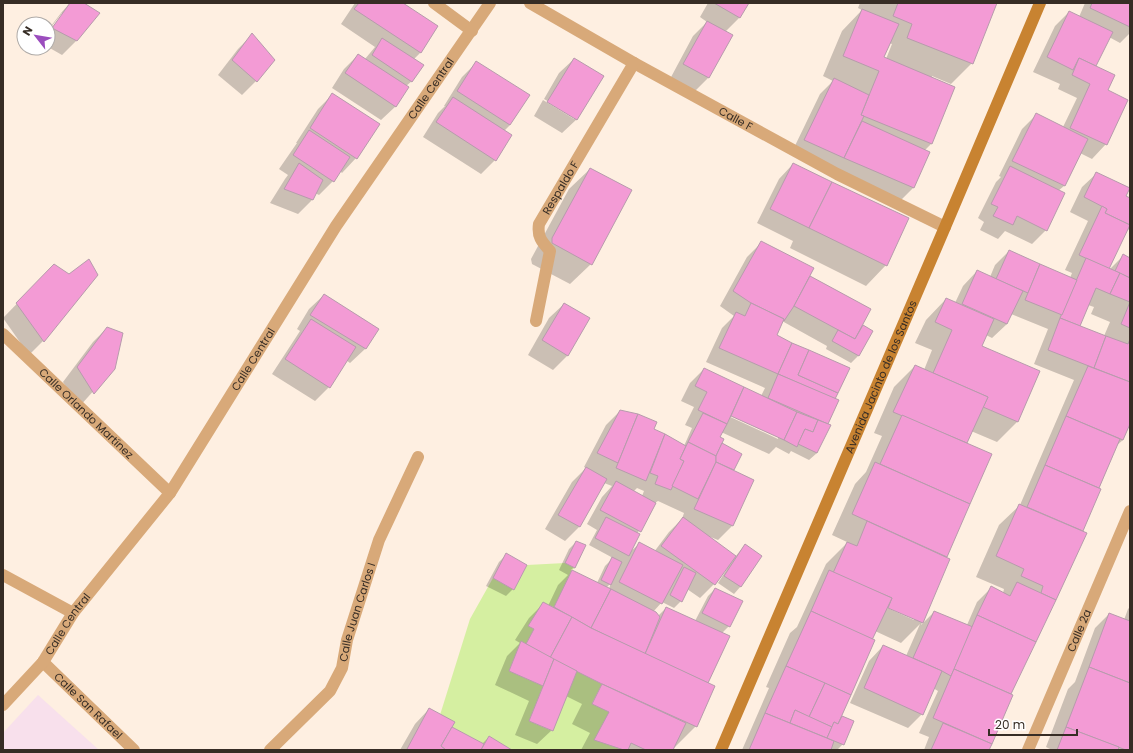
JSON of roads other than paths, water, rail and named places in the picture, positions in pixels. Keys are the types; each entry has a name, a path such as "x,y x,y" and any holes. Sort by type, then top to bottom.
{"main road":[{"name":"Avenida Jacinto de los Santos","path":"721,750 1040,3"}],"street":[{"path":"434,3 472,31"},
{"name":"Calle Central","path":"4,701 43,662 73,613 170,493 336,226 490,3"},
{"name":"Calle F","path":"530,3 634,63 837,174 945,227"},
{"name":"Respaldo F","path":"536,321 550,251 541,242 538,232 539,224 634,63"},
{"name":"Calle Orlando Martínez","path":"3,334 170,493"},
{"name":"Calle Juan Carlos I","path":"270,750 330,691 342,668 347,640 379,540 418,457"},
{"name":"Calle 2a","path":"1028,750 1130,511"},
{"path":"3,575 73,613"},
{"name":"Calle San Rafael","path":"43,662 134,750"}]}
